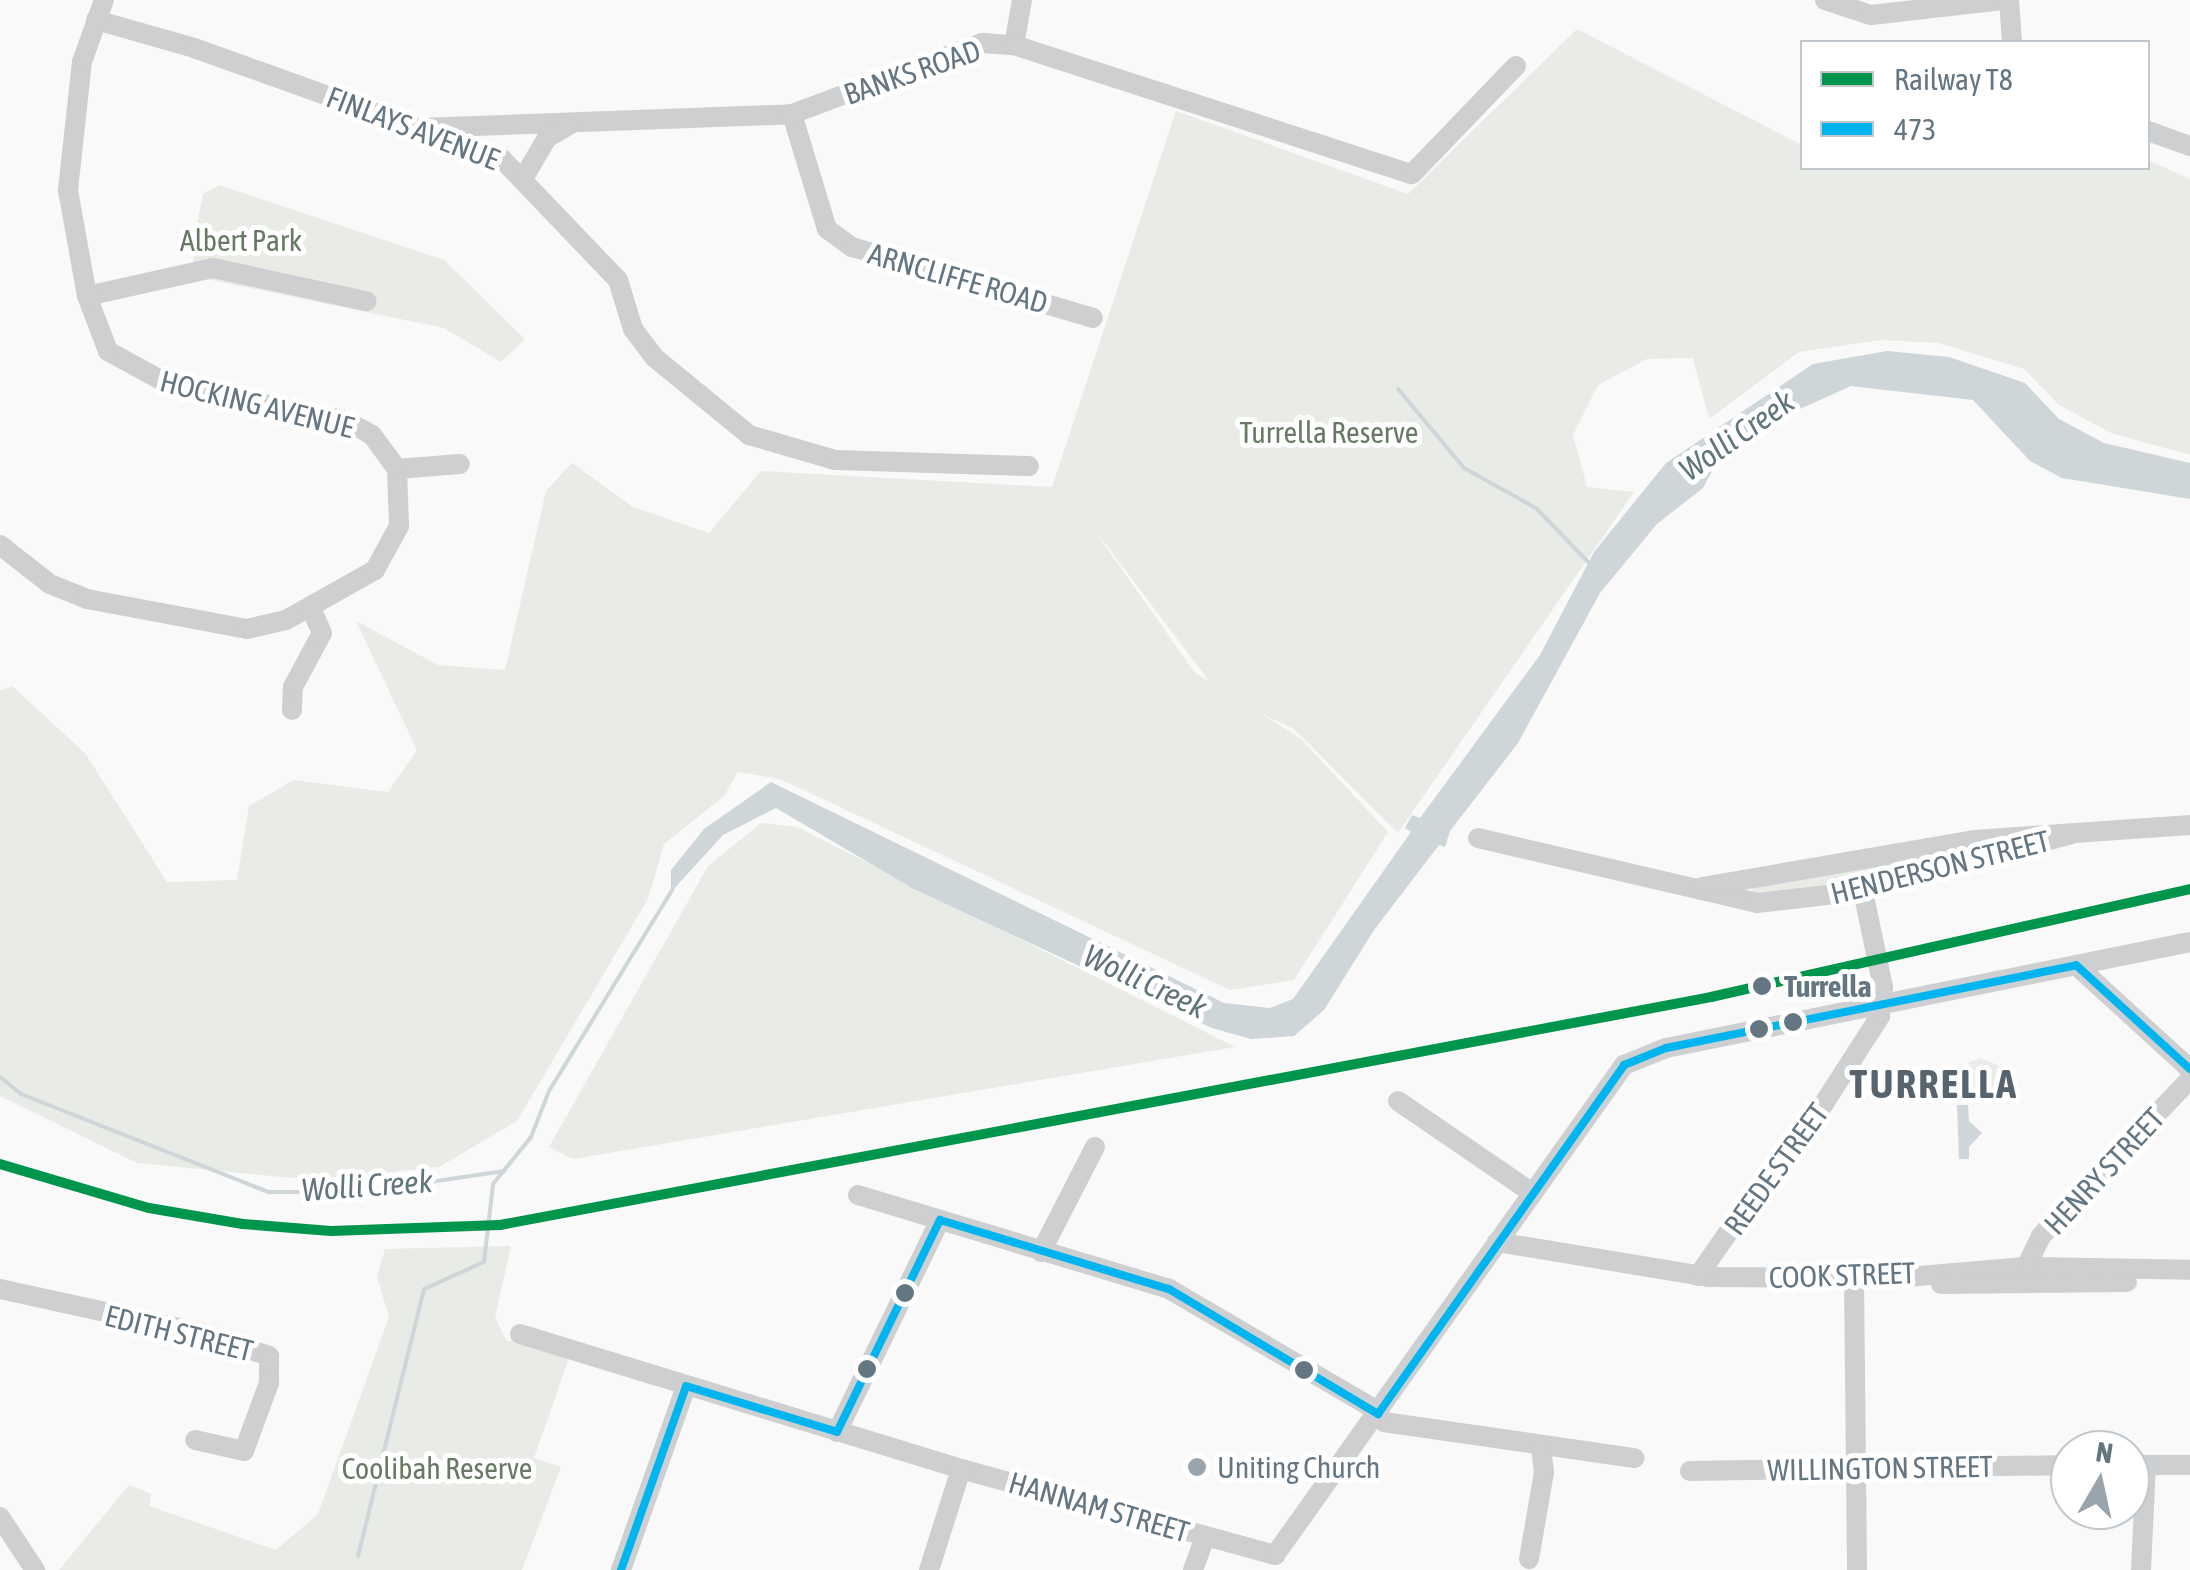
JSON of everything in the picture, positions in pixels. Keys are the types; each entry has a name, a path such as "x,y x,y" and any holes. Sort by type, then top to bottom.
{"street":[{"name":"HOCKING AVENUE","path":"104,0 82,62 68,190 87,296 108,351 120,363 170,385 347,421 372,435 397,469"},
{"path":"1014,45 1022,0"},
{"path":"1825,0 1871,15 2006,0 2012,40"},
{"name":"FINLAYS AVENUE","path":"96,20 481,148 524,177 618,280 633,328 656,358 749,435 835,460 1029,466"},
{"name":"BANKS ROAD","path":"419,128 792,114 982,43 1014,45 1412,174 1516,66"},
{"name":"ARNCLIFFE ROAD","path":"792,114 827,230 852,247 1093,318"},
{"path":"524,177 547,138 574,122"},
{"path":"2150,132 2190,146"},
{"path":"87,296 214,268 366,302"},
{"path":"0,544 68,592 170,619 246,630 312,608 385,560 399,526 397,469 460,464"},
{"path":"292,710 293,687 322,633 312,608"},
{"name":"HENDERSON STREET","path":"1690,889 1974,840 2190,825"},
{"name":"HENDERSON STREET","path":"1478,838 1757,904 1865,900 2071,834"},
{"path":"1865,900 1883,996 2190,942"},
{"path":"2076,965 2190,1069"},
{"name":"HANNAM STREET","path":"520,1334 961,1469 1204,1537 1280,1552 1624,1065 1666,1048 1883,996"},
{"name":"REEDE STREET","path":"1698,1276 1788,1146 1805,1133 1883,996"},
{"name":"HENRY STREET","path":"2026,1266 2041,1236 2190,1079"},
{"path":"1398,1101 1531,1192"},
{"path":"1041,1252 1095,1147"},
{"path":"858,1195 1185,1296 1378,1414 1384,1422 1634,1458"},
{"path":"837,1432 940,1220"},
{"name":"COOK STREET","path":"1497,1242 1698,1276 1895,1278 2026,1266 2186,1270"},
{"path":"1895,1278 1920,1285 2163,1282 2186,1270"},
{"path":"1854,1279 1857,1570"},
{"name":"EDITH STREET","path":"0,1289 201,1333 269,1356 269,1383 244,1452 195,1440"},
{"path":"620,1570 686,1386"},
{"path":"1530,1559 1544,1472 1540,1446"},
{"name":"WILLINGTON STREET","path":"1690,1471 2050,1465"},
{"path":"2150,1465 2190,1465"},
{"path":"930,1570 961,1469"},
{"path":"0,1517 35,1570"},
{"path":"2140,1530 2141,1570"},
{"path":"1193,1570 1204,1537"}],"green space":[{"name":"Turrella Reserve","path":"1577,29 1800,144 1800,170 2150,170 2150,161 2190,179 2190,455 2111,433 2059,405 2024,369 1939,343 1881,340 1799,352 1709,419 1693,358 1647,359 1598,385 1573,435 1587,487 1634,492 1398,833 1294,729 1260,713 1301,739 1388,832 1294,980 1230,990 780,779 738,772 724,796 664,844 648,899 517,1121 439,1167 313,1180 137,1163 0,1096 0,691 12,686 85,753 167,882 237,880 249,806 294,780 388,792 417,750 356,621 438,665 505,670 546,491 572,463 633,507 709,533 761,471 1052,487 1176,111 1408,194","holes":["1099,537 1101,538 1209,681 1195,673"]},
{"name":"Albert Park","path":"219,185 444,260 525,339 501,362 444,328 197,277 192,251 203,194"},
{"path":"761,823 797,827 1235,1047 573,1159 549,1147 708,866"},
{"path":"1987,848 1856,884 1751,893 1753,887"},
{"path":"1981,1058 2011,1071 1983,1100 1970,1088 1969,1062"},
{"name":"Coolibah Reserve","path":"511,1246 495,1318 507,1341 529,1340 569,1358 534,1458 561,1467 522,1570 59,1570 129,1485 151,1494 149,1506 276,1550 318,1514 389,1317 377,1277 385,1249"}],"water":[{"path":"1887,351 1949,357 2025,383 2059,419 2104,443 2190,463 2190,499 2062,478 2030,461 1973,400 1851,386 1782,417 1716,464 1703,488 1657,524 1600,593 1518,743 1450,831 1445,847 1439,845 1374,930 1324,1010 1294,1036 1251,1039 1212,1028 912,888 776,808 723,835 671,892 671,870 704,829 771,782 1224,1003 1270,1008 1293,999 1411,832 1405,828 1412,815 1420,818 1540,655 1594,552 1666,463 1813,364"},
{"path":"1957,1105 1968,1105 1969,1121 1982,1133 1969,1147 1969,1159 1959,1159"}],"waterway":[{"path":"1398,389 1464,468 1536,508 1591,565"},
{"path":"358,1556 424,1289 484,1262 493,1184 531,1137 549,1091 672,890"},
{"name":"Wolli Creek","path":"0,1077 21,1094 269,1192 362,1192 504,1171"}],"rail line":[{"name":"T8","path":"0,1164 149,1208 243,1224 331,1231 500,1225 1711,997 2190,889"}],"transit line":[{"name":"473","path":"2076,965 2190,1069"},
{"name":"473","path":"1378,1414 1624,1065 1666,1048 2076,965"},
{"name":"473","path":"940,1220 1169,1289 1378,1414"},
{"name":"473","path":"837,1432 940,1220"},
{"name":"473","path":"686,1386 837,1432"},
{"name":"473","path":"621,1570 686,1386"}],"place":[{"name":"Turrella","path":"1762,986"},
{"name":"Uniting Church","path":"1197,1467"}],"district":[{"name":"TURRELLA","path":"1934,1084"}]}
